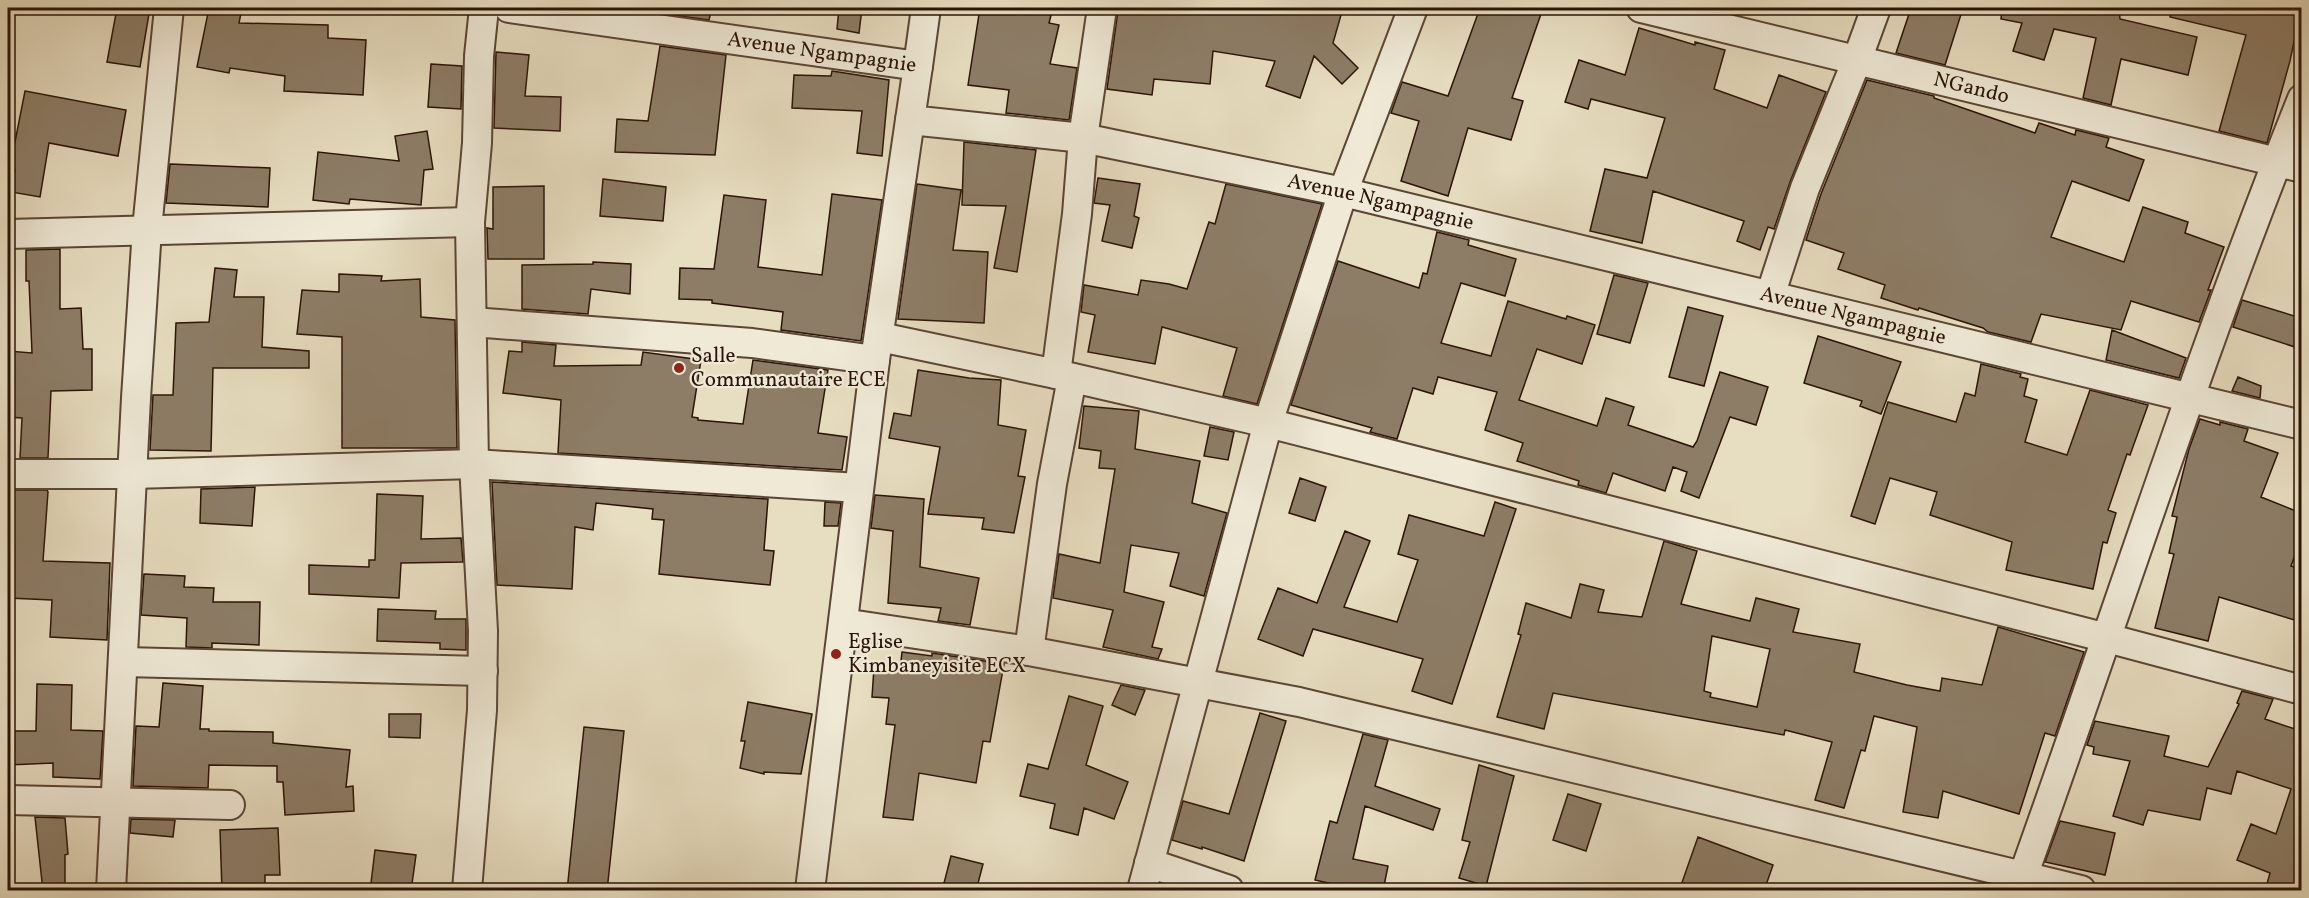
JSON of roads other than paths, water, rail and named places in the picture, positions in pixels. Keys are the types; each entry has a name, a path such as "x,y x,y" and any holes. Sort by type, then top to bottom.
{"street":[{"path":"111,891 147,229 169,8"},
{"path":"467,891 482,710 483,671 474,464 470,222 477,143 479,56 484,8"},
{"name":"Avenue Ngampagnie","path":"509,8 918,66 910,120 1083,138 1343,192 2301,425"},
{"path":"918,66 926,8"},
{"path":"1029,651 1064,376 1083,138 1102,8"},
{"path":"1142,891 1268,423 1343,192 1413,8"},
{"name":"NGando","path":"1641,8 2289,165"},
{"path":"1770,296 1805,188 1876,8"},
{"path":"2021,884 2190,399 2289,165 2301,99"},
{"path":"810,891 859,488 910,120"},
{"path":"8,234 470,222"},
{"path":"472,322 752,343 878,349 1064,376 1268,423 2301,690"},
{"path":"8,474 133,474 474,464 859,488"},
{"path":"843,623 1029,651 1310,705 2021,884 2081,891"},
{"path":"124,662 483,671"},
{"path":"8,800 230,805"},
{"path":"1149,863 1229,891"}],"place":[{"name":"Salle Communautaire ECE","path":"679,368"},
{"name":"Eglise Kimbaneyisite ECX","path":"836,654"}]}
